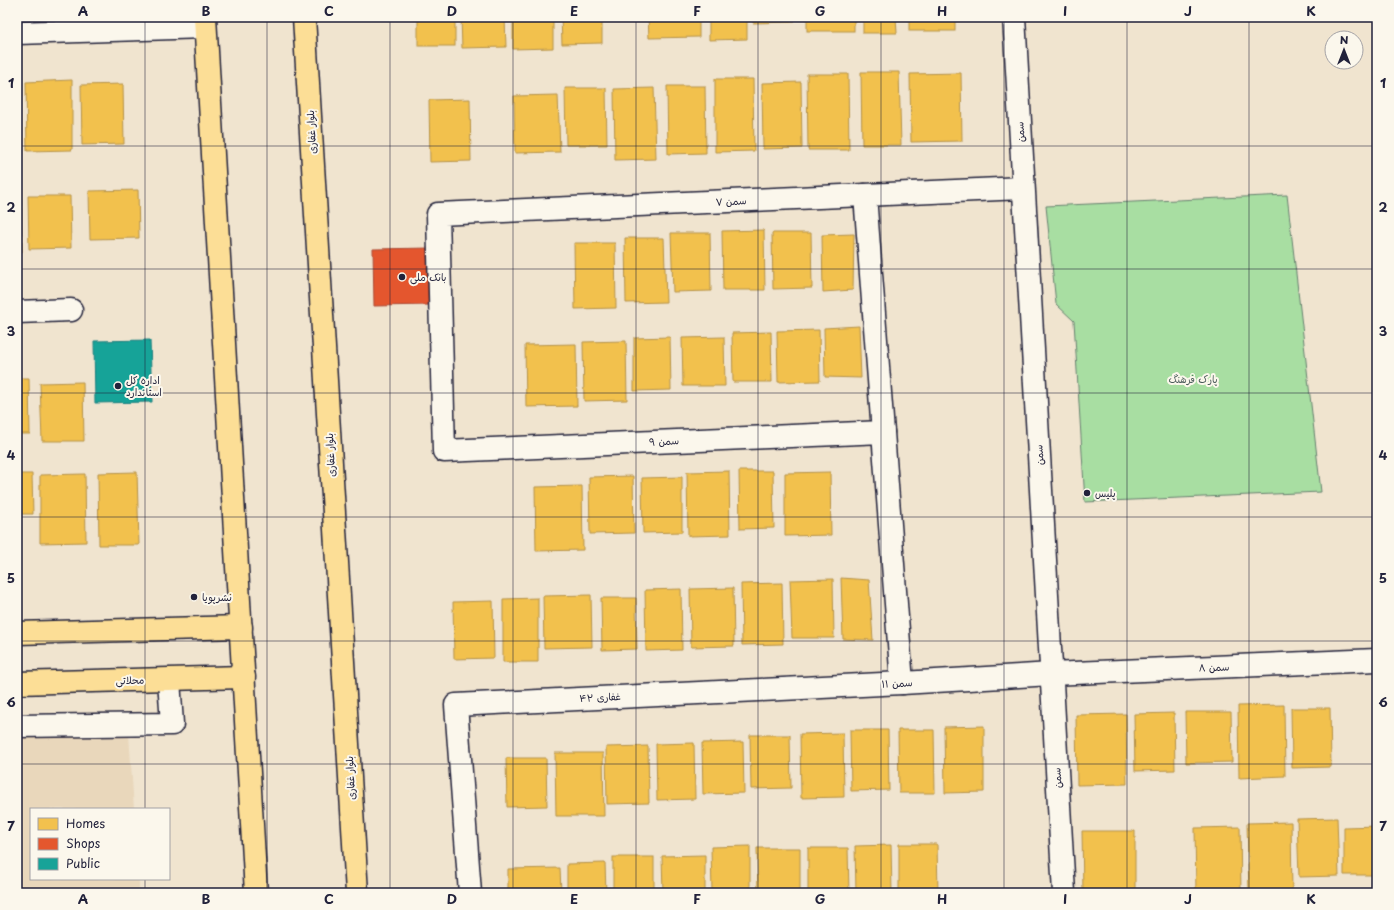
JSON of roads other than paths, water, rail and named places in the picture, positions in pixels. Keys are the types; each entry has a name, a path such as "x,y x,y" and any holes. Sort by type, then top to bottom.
{"main road":[{"name":"بلوار غفاری","path":"304,17 357,893"},
{"path":"205,22 256,893"},
{"path":"17,633 241,627"},
{"name":"محلاتی","path":"17,683 244,677"}],"street":[{"name":"سمن","path":"1014,17 1064,893"},
{"path":"17,33 205,22"},
{"name":"سمن ۷","path":"444,451 438,214 1023,188"},
{"path":"866,195 902,683"},
{"path":"17,312 71,310"},
{"name":"سمن ۹","path":"444,451 883,432"},
{"name":"سمن ۸","path":"1051,674 1377,660"},
{"name":"سمن ۱۱","path":"744,690 902,683 1051,674"},
{"path":"17,726 172,724 169,680"},
{"name":"غفاری ۴۲","path":"470,893 456,705 744,690"}],"place":[{"name":"بانک ملی","path":"402,277"},
{"name":"اداره کل استاندارد","path":"118,386"},
{"name":"پلیس","path":"1087,493"},
{"name":"نشرپویا","path":"194,597"}],"park label":[{"name":"پارک فرهنگ","path":"1193,379"}]}
